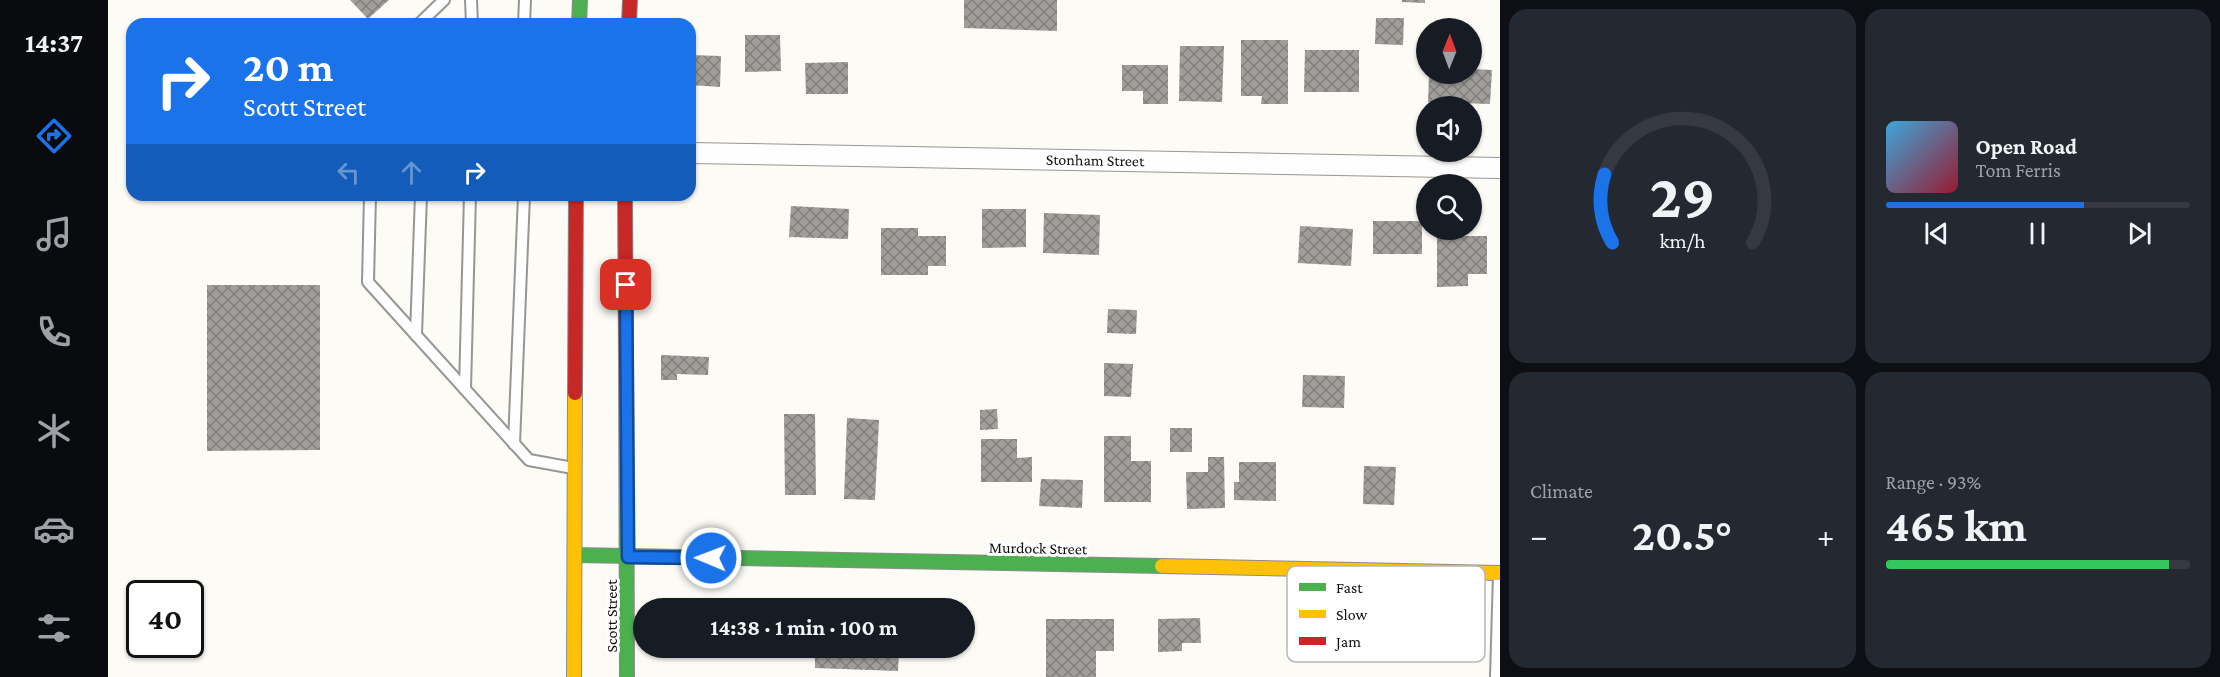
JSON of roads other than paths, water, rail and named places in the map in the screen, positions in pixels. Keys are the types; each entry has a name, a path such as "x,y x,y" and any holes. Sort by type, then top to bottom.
{"main road":[{"path":"579,18 580,0"},
{"path":"629,18 630,0"},
{"path":"574,677 576,201"},
{"name":"Scott Street","path":"625,201 627,677"},
{"name":"Murdock Street","path":"575,555 1287,569"},
{"name":"Murdock Street","path":"1485,573 1500,573"}],"street":[{"name":"Stonham Street","path":"696,153 1500,168"}],"lane":[{"path":"427,18 444,0"},
{"path":"471,0 472,18"},
{"path":"525,0 525,18"},
{"path":"370,201 368,282 529,460 575,469"},
{"path":"416,335 421,201"},
{"path":"465,389 470,201"},
{"path":"514,444 524,201"},
{"path":"1496,677 1500,573"}]}
